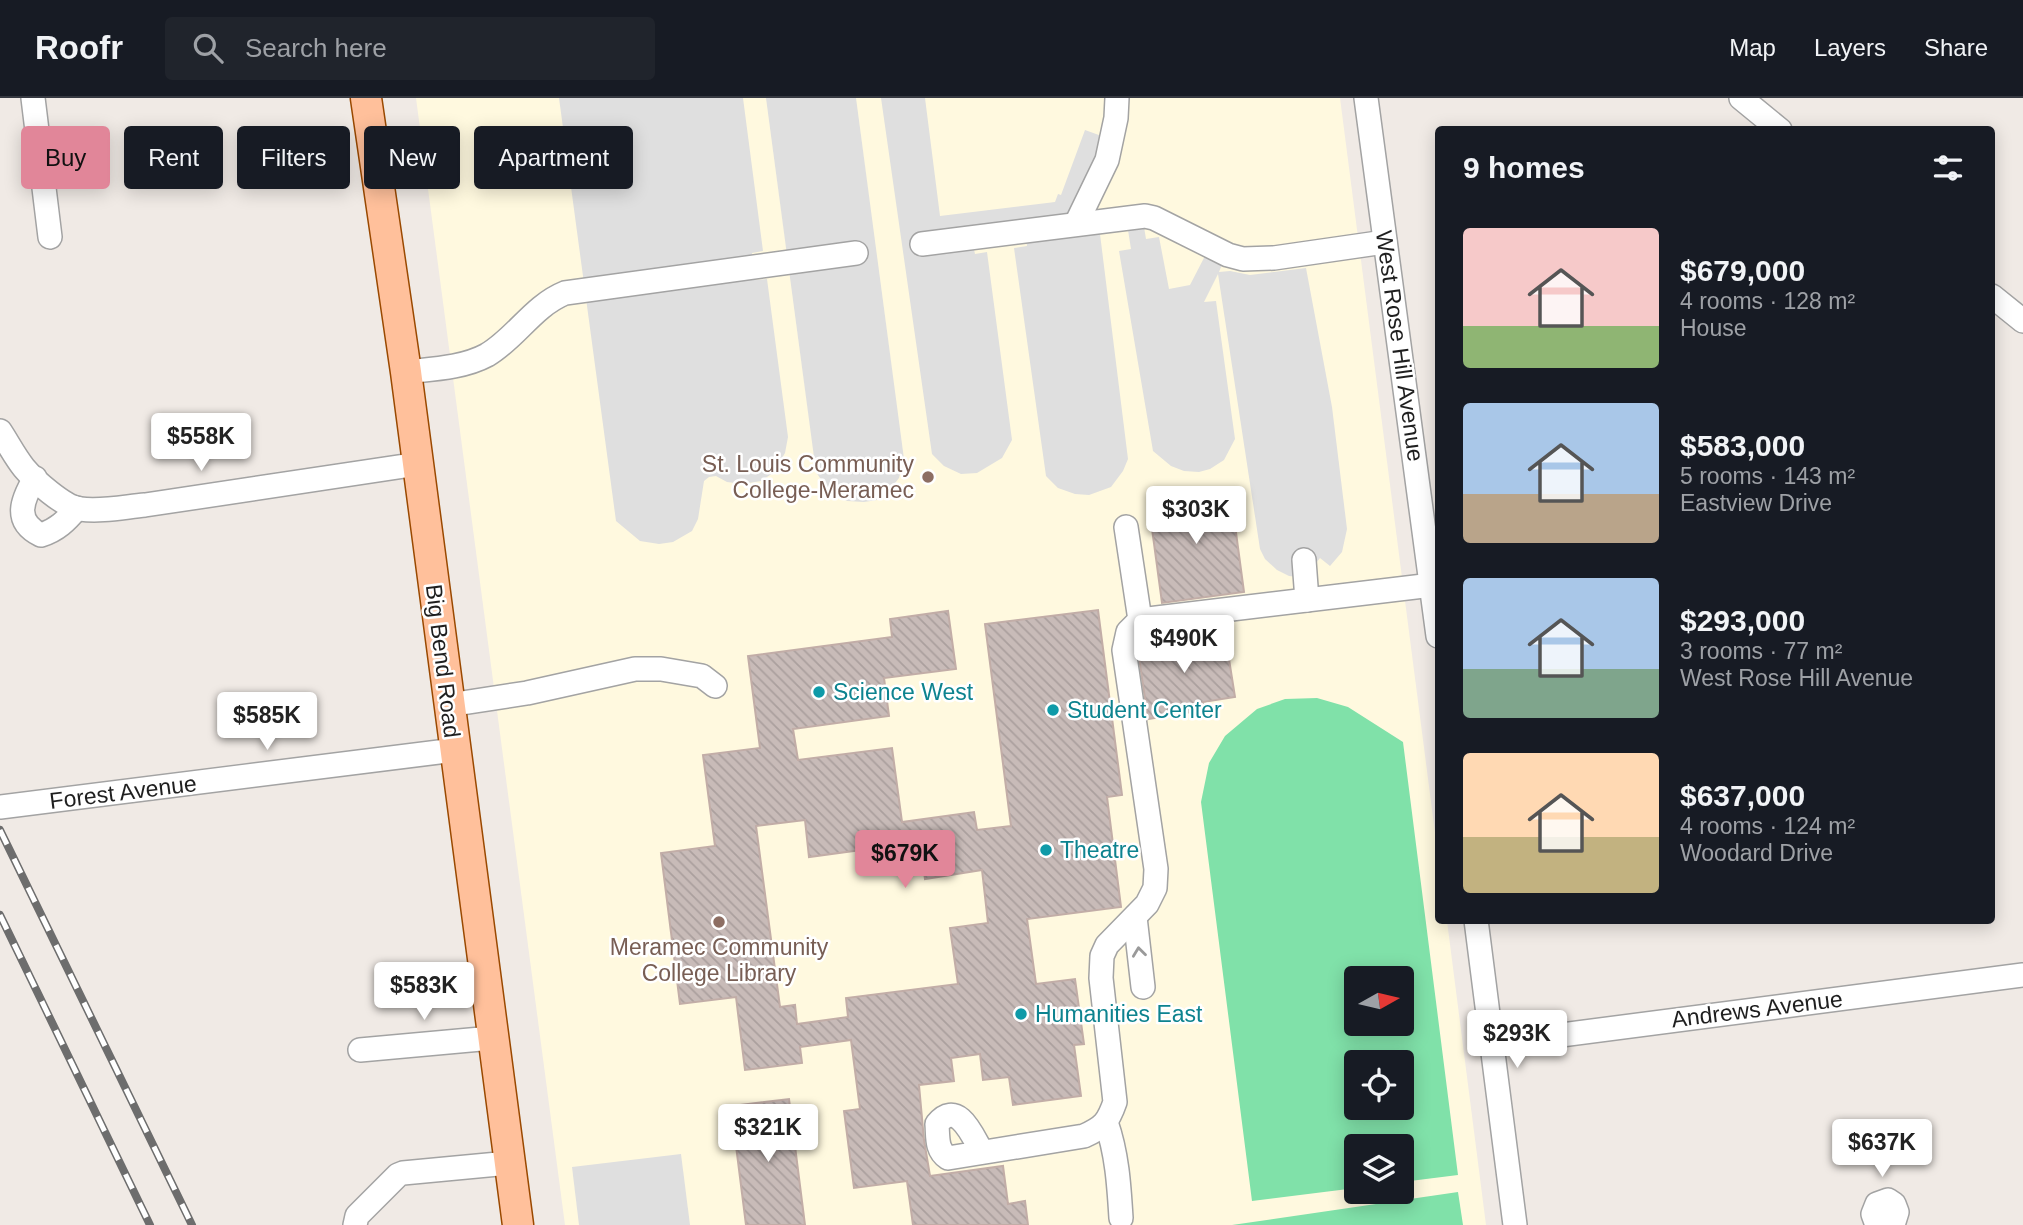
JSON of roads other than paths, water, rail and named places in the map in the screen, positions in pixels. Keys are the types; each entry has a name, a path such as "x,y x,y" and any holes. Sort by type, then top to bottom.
{"main road":[{"name":"Big Bend Road","path":"366,98 406,372 518,1225"}],"street":[{"path":"33,98 50,237"},
{"path":"1076,224 1107,160 1116,118 1117,98"},
{"name":"West Rose Hill Avenue","path":"1366,98 1385,242 1432,538 1435,610"},
{"path":"1741,98 1775,126"},
{"path":"922,244 1136,216 1154,218 1227,255 1243,259 1274,258 1385,242"},
{"path":"406,372 457,365 487,355 542,306 565,293 856,253"},
{"path":"1995,298 2023,321"},
{"path":"0,431 24,469 68,506 77,508 105,510 145,505 418,464"},
{"path":"35,478 22,505 24,519 30,529 41,535 52,531 63,524 77,508"},
{"path":"1126,527 1140,620"},
{"path":"1304,560 1307,600"},
{"path":"982,1152 1084,1136 1101,1128 1110,1117 1115,1102 1101,978 1102,956 1107,945 1147,904 1155,888 1156,869 1124,650 1128,632 1140,620 1432,585"},
{"path":"449,705 635,669 661,668 702,676 715,686"},
{"name":"Forest Avenue","path":"0,807 455,750"},
{"path":"1135,916 1143,987"},
{"path":"1477,924 1515,1225"},
{"name":"Andrews Avenue","path":"1492,1044 2023,975"},
{"path":"360,1050 492,1038"},
{"path":"1106,1122 1118,1171 1121,1218"},
{"path":"355,1225 357,1216 398,1175 509,1163"},
{"path":"1877,1225 1873,1214 1877,1204 1888,1200 1894,1204 1897,1212 1893,1225"}],"railway":[{"path":"0,830 192,1225"},
{"path":"0,915 150,1225"}],"place":[{"name":"St. Louis Community College-Meramec","path":"928,477"},
{"name":"Science West","path":"819,692"},
{"name":"Student Center","path":"1053,710"},
{"name":"Theatre","path":"1046,850"},
{"name":"Meramec Community College Library","path":"719,922"},
{"name":"Humanities East","path":"1021,1014"}]}
